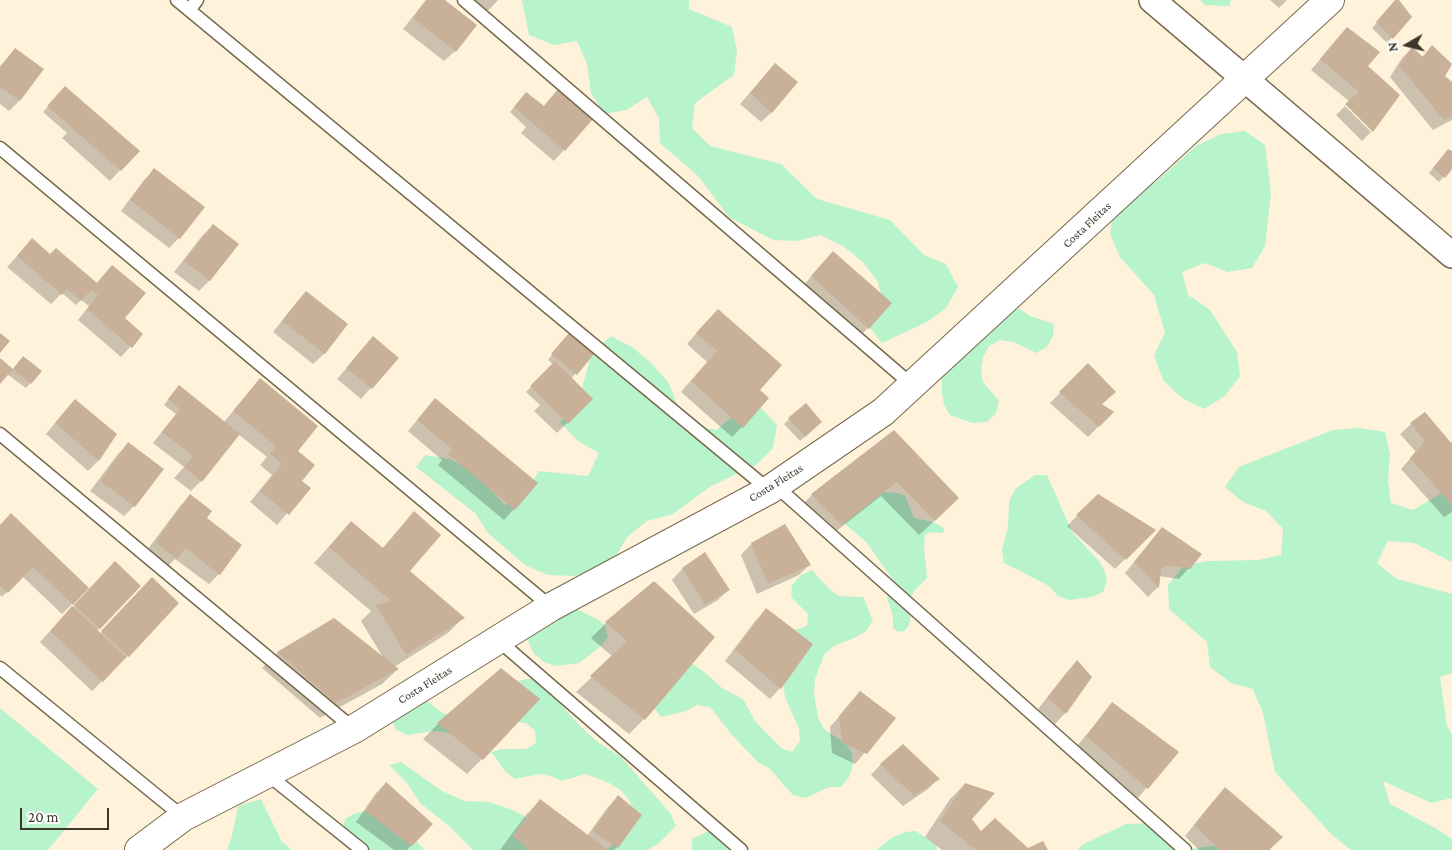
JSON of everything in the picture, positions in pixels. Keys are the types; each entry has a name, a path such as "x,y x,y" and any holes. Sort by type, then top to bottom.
{"main road":[{"name":"Costa Fleitas","path":"140,850 182,817 354,729 551,607 772,488 883,412 1330,0"}],"street":[{"path":"1152,0 1452,255"}],"lane":[{"path":"177,0 193,5 772,488 1185,850"},
{"path":"464,0 912,385"},
{"path":"0,148 551,607"},
{"path":"0,434 354,729"},
{"path":"498,640 741,850"},
{"path":"0,668 182,817"},
{"path":"267,774 362,850"}],"green space":[{"path":"522,0 689,0 689,9 732,27 737,50 734,75 695,103 692,128 710,146 781,164 817,199 890,220 924,255 946,264 958,287 946,308 927,322 882,343 866,323 884,306 878,282 862,261 843,246 820,235 797,241 773,240 729,217 698,176 660,143 659,118 647,97 626,110 604,114 591,93 587,64 577,41 554,45 529,35"},
{"path":"1200,0 1231,0 1229,6 1205,5"},
{"path":"1245,131 1265,145 1271,193 1265,246 1252,268 1228,272 1205,263 1182,272 1188,295 1210,310 1237,352 1240,376 1225,396 1204,409 1182,398 1163,380 1154,355 1165,333 1154,295 1120,257 1110,234 1114,207 1131,189 1156,182 1196,146 1221,134"},
{"path":"1008,306 1020,309 1030,316 1054,324 1053,336 1047,347 1036,353 1014,342 1000,340 989,346 983,357 981,369 983,382 999,401 996,413 987,422 972,423 950,415 944,405 942,393 941,358"},
{"path":"611,336 632,347 651,363 668,382 677,404 691,425 716,430 737,413 761,408 777,425 773,448 756,465 711,486 673,514 647,521 628,536 615,557 596,570 573,576 548,575 525,565 488,533 475,513 416,467 425,455 450,459 471,470 505,505 526,492 539,471 588,476 599,453 578,441 560,422 578,404 591,354"},
{"path":"1359,428 1385,432 1390,455 1388,480 1391,503 1413,510 1452,487 1452,562 1414,543 1388,541 1377,563 1397,579 1452,594 1452,673 1440,677 1447,726 1452,735 1452,798 1431,803 1383,781 1390,804 1452,839 1452,850 1351,850 1332,835 1275,772 1263,713 1253,689 1231,683 1210,667 1207,642 1169,609 1168,585 1184,565 1209,561 1258,560 1281,555 1283,529 1266,511 1243,502 1225,487 1239,467 1333,430"},
{"path":"1035,475 1047,475 1072,532 1104,569 1107,580 1103,592 1092,597 1069,600 1058,596 1049,586 1004,563 1002,550 1008,527 1009,501 1015,489"},
{"path":"881,492 899,493 905,496 914,518 933,522 944,528 943,533 930,532 925,535 924,547 927,578 914,591 911,597 908,627 904,631 898,632 893,628 893,616 887,598 893,586 893,580 867,543 843,522"},
{"path":"812,570 829,589 839,596 863,597 873,621 866,631 834,646 824,655 815,679 814,693 818,718 824,729 845,743 852,753 853,765 849,777 841,787 829,787 806,798 793,795 769,768 758,762 732,735 710,707 697,705 686,711 661,717 654,708 681,659 693,664 722,688 743,699 755,721 781,748 792,752 800,741 799,729 785,697 782,674 786,638 795,630 807,626 808,614 791,597 792,585 801,575"},
{"path":"562,602 605,625 608,637 600,647 579,663 555,666 544,662 534,654 524,627"},
{"path":"526,679 538,679 580,726 599,743 621,757 671,814 676,826 658,844 647,850 607,850 612,845 623,840 633,808 627,797 609,783 586,774 562,781 551,776 539,774 515,779 505,771 491,752 502,749 526,749 536,743 535,731 526,723 501,721 467,738 432,731 408,735 396,730 390,714 422,697 441,712 452,717 515,682"},
{"path":"0,708 98,789 48,850 0,850"},
{"path":"401,762 442,791 464,801 489,802 524,816 532,826 543,850 473,850 449,826 420,803 407,783 389,765"},
{"path":"261,799 282,842 292,850 227,850 238,806"},
{"path":"367,811 402,824 424,850 360,850 343,830 345,819 356,813"},
{"path":"1150,823 1191,849 1263,842 1272,850 1078,850 1082,845 1126,824"},
{"path":"709,831 730,841 740,850 692,850 692,839"},
{"path":"916,831 936,845 937,850 876,850 893,837 905,832"}],"building":[{"path":"426,0 445,0 477,25 456,52 413,18"},
{"path":"1395,0 1399,0 1412,17 1393,39 1376,22"},
{"path":"1347,27 1380,52 1368,66 1400,95 1373,132 1345,104 1359,92 1320,59"},
{"path":"1432,45 1452,64 1445,76 1452,82 1452,116 1444,120 1399,66 1412,47 1423,57"},
{"path":"15,48 44,69 20,101 0,87 0,68"},
{"path":"775,63 798,82 772,113 750,93"},
{"path":"65,86 140,151 121,171 47,106"},
{"path":"558,89 593,119 565,151 514,107 526,92 544,106"},
{"path":"1448,149 1452,151 1452,169 1445,178 1433,168"},
{"path":"154,168 205,207 180,239 130,200"},
{"path":"213,224 239,244 210,281 184,261"},
{"path":"32,238 50,254 56,248 97,283 112,265 146,293 125,318 143,334 132,348 87,309 98,295 91,290 81,301 67,289 62,295 17,256"},
{"path":"833,251 892,303 869,329 811,276"},
{"path":"306,291 348,324 325,354 282,321"},
{"path":"718,309 782,365 760,390 769,398 743,428 691,381 717,351 696,333"},
{"path":"0,333 10,341 0,353"},
{"path":"569,333 594,354 577,375 551,354"},
{"path":"373,336 399,358 372,389 346,368"},
{"path":"23,356 42,371 31,384 13,369"},
{"path":"0,358 13,369 0,384"},
{"path":"555,361 593,399 568,424 530,386"},
{"path":"1088,363 1116,392 1102,404 1114,412 1099,427 1059,392"},
{"path":"260,378 318,426 298,451 315,465 302,481 311,488 289,515 260,491 282,464 270,454 276,446 233,411"},
{"path":"179,385 240,434 202,482 184,467 193,456 162,432 180,409 168,399"},
{"path":"435,398 538,483 515,510 448,454 452,449 417,420"},
{"path":"75,399 117,434 99,461 55,423"},
{"path":"806,403 822,422 805,437 788,418"},
{"path":"1425,412 1452,444 1452,505 1410,458 1425,441 1410,423"},
{"path":"894,430 959,498 935,521 897,482 842,525 811,494"},
{"path":"128,442 164,469 135,507 100,481"},
{"path":"190,494 212,511 207,518 242,545 220,575 185,548 177,559 155,542"},
{"path":"1098,494 1156,530 1126,560 1076,515"},
{"path":"414,511 441,535 410,571 465,618 406,655 376,605 391,601 329,547 351,521 383,548"},
{"path":"11,513 89,588 73,605 33,567 8,593 0,586 0,525"},
{"path":"785,524 811,565 768,584 751,543"},
{"path":"1162,527 1202,554 1190,569 1167,566 1161,569 1159,588 1134,562"},
{"path":"705,552 730,590 705,605 682,568"},
{"path":"115,561 141,586 100,629 74,605"},
{"path":"152,577 179,603 129,657 101,631"},
{"path":"654,581 715,637 645,720 590,676 627,641 605,622"},
{"path":"72,606 126,657 103,682 50,631"},
{"path":"766,608 813,644 781,689 735,650"},
{"path":"334,618 399,669 336,703 277,652"},
{"path":"1077,660 1092,677 1066,714 1047,698"},
{"path":"501,668 540,699 483,760 437,723"},
{"path":"860,691 896,718 867,754 842,743 839,716"},
{"path":"1112,702 1179,752 1148,789 1086,736"},
{"path":"903,744 940,779 914,796 880,764"},
{"path":"386,782 433,824 412,846 365,811"},
{"path":"965,783 995,793 972,819 981,831 995,818 1028,848 1043,841 1048,850 976,850 940,821"},
{"path":"1225,787 1283,837 1269,850 1220,850 1194,825"},
{"path":"618,795 642,815 618,848 592,831"},
{"path":"540,799 608,850 529,850 513,836"}]}
